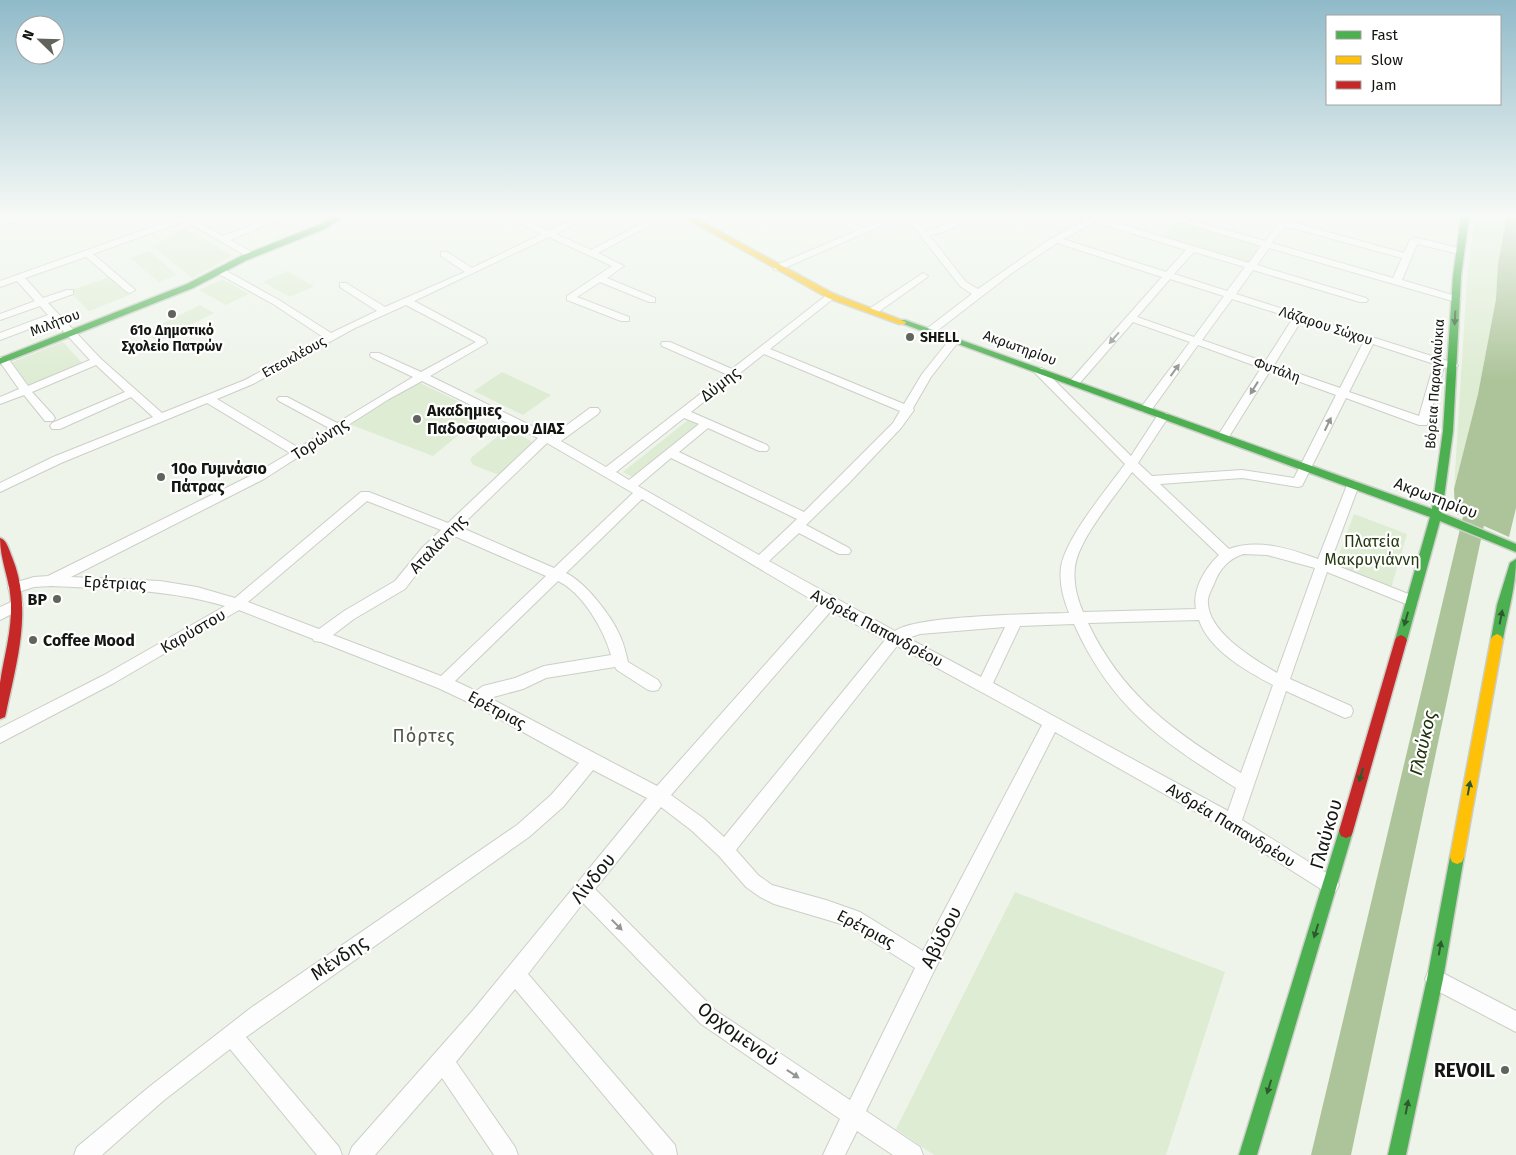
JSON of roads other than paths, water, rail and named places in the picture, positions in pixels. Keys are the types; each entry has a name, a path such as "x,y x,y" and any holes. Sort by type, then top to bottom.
{"main road":[{"name":"Μιλήτου","path":"1,360 190,286 220,271"},
{"name":"Ακρωτηρίου","path":"783,271 831,296 873,312 1353,485 1508,547 1516,556"},
{"name":"Βόρεια Παραγλαύκια","path":"1435,518 1448,431 1458,271"},
{"name":"Γλαύκου","path":"1248,1155 1330,885 1435,518"},
{"path":"0,542 16,588 16,605 6,648 0,713"},
{"path":"1397,1155 1434,979 1500,620 1507,589 1516,563"}],"street":[{"path":"0,284 39,271"},
{"path":"108,271 130,290"},
{"path":"220,271 276,302 330,337"},
{"path":"612,271 570,298 625,320"},
{"path":"953,271 964,284 979,294"},
{"path":"929,332 1012,271"},
{"name":"Λάζαρου Σώχου","path":"1152,271 1453,366"},
{"path":"1074,383 1172,271"},
{"path":"1146,409 1248,271"},
{"path":"1268,271 1363,300"},
{"path":"1354,271 1456,299"},
{"path":"1396,283 1401,271"},
{"name":"Ετεοκλέους","path":"0,488 52,462 259,377 330,337 385,310 472,272"},
{"path":"873,312 923,276"},
{"path":"19,278 97,361 160,418"},
{"path":"600,279 652,300"},
{"path":"343,285 385,310"},
{"path":"1,314 70,292"},
{"name":"Δύμης","path":"608,472 831,296"},
{"name":"Τορώνης","path":"51,580 220,496 299,453 421,376 482,343 406,301"},
{"path":"0,337 55,316"},
{"path":"1223,437 1299,317"},
{"name":"Φυτάλη","path":"1131,318 1423,422 1440,362"},
{"path":"760,562 875,449 908,410 923,381 954,340"},
{"path":"1149,481 1195,476 1242,474 1299,482 1370,340"},
{"path":"666,344 733,374"},
{"path":"763,350 908,410"},
{"name":"Ανδρέα Παπανδρέου","path":"375,354 550,439 830,603 985,685 1232,823 1330,885"},
{"path":"1,360 52,422 131,393"},
{"path":"0,401 97,361"},
{"path":"1038,370 1149,481 1227,554"},
{"path":"209,399 299,453"},
{"path":"283,399 337,428"},
{"name":"Αταλάντης","path":"319,637 354,612 393,590 427,551 550,439 594,411"},
{"path":"684,412 763,448"},
{"path":"1163,416 1132,464 1105,500 1071,557 1069,564 1069,586 1078,618 1104,668 1118,687 1137,707 1194,752 1246,785"},
{"path":"443,683 556,574 670,453 707,423"},
{"path":"670,453 802,522 844,551"},
{"path":"1232,823 1283,683 1322,566 1353,485"},
{"name":"Καρύστου","path":"0,736 109,679 238,604 365,495 450,530"},
{"path":"450,530 556,574 577,588 598,612 613,636 619,660 624,668 653,685"},
{"path":"1345,711 1283,683 1249,665 1230,650 1214,632 1204,614 1201,594 1204,584 1227,554 1240,550 1258,549 1282,553 1322,566 1411,601"},
{"name":"Ερέτριας","path":"16,588 34,582 51,580 176,588 238,604 319,637 443,683 477,699 590,761 659,796 697,824 725,850 752,881 766,891 853,919 927,964"},
{"name":"Λίνδου","path":"360,1155 443,1061 659,796 830,603"},
{"path":"0,614 16,605"},
{"path":"725,850 895,638 912,629 1015,620 1204,614"},
{"path":"985,685 1015,620"},
{"path":"477,699 488,691 518,684 544,672 619,660"},
{"name":"Αβύδου","path":"834,1155 927,964 1052,722"},
{"name":"Μένδης","path":"85,1155 156,1094 231,1035 295,988 523,831 557,801 590,761"},
{"name":"Ορχομενού","path":"583,890 708,1017 912,1155"},
{"path":"515,974 667,1153"},
{"path":"1434,979 1516,1022"},
{"path":"231,1035 331,1155"},
{"path":"443,1061 507,1155"}],"waterway":[{"name":"Γλαύκος","path":"1331,1155 1481,487"}],"place":[{"name":"61ο Δημοτικό Σχολείο Πατρών","path":"172,314"},
{"name":"SHELL","path":"910,337"},
{"name":"Ακαδημιες Παδοσφαιρου ΔΙΑΣ","path":"417,419"},
{"name":"10ο Γυμνάσιο Πάτρας","path":"161,477"},
{"name":"BP","path":"57,599"},
{"name":"Coffee Mood","path":"33,640"},
{"name":"REVOIL","path":"1505,1070"}],"district":[{"name":"Πόρτες","path":"424,736"}],"park label":[{"name":"Πλατεία Μακρυγιάννη","path":"1372,550"}]}
